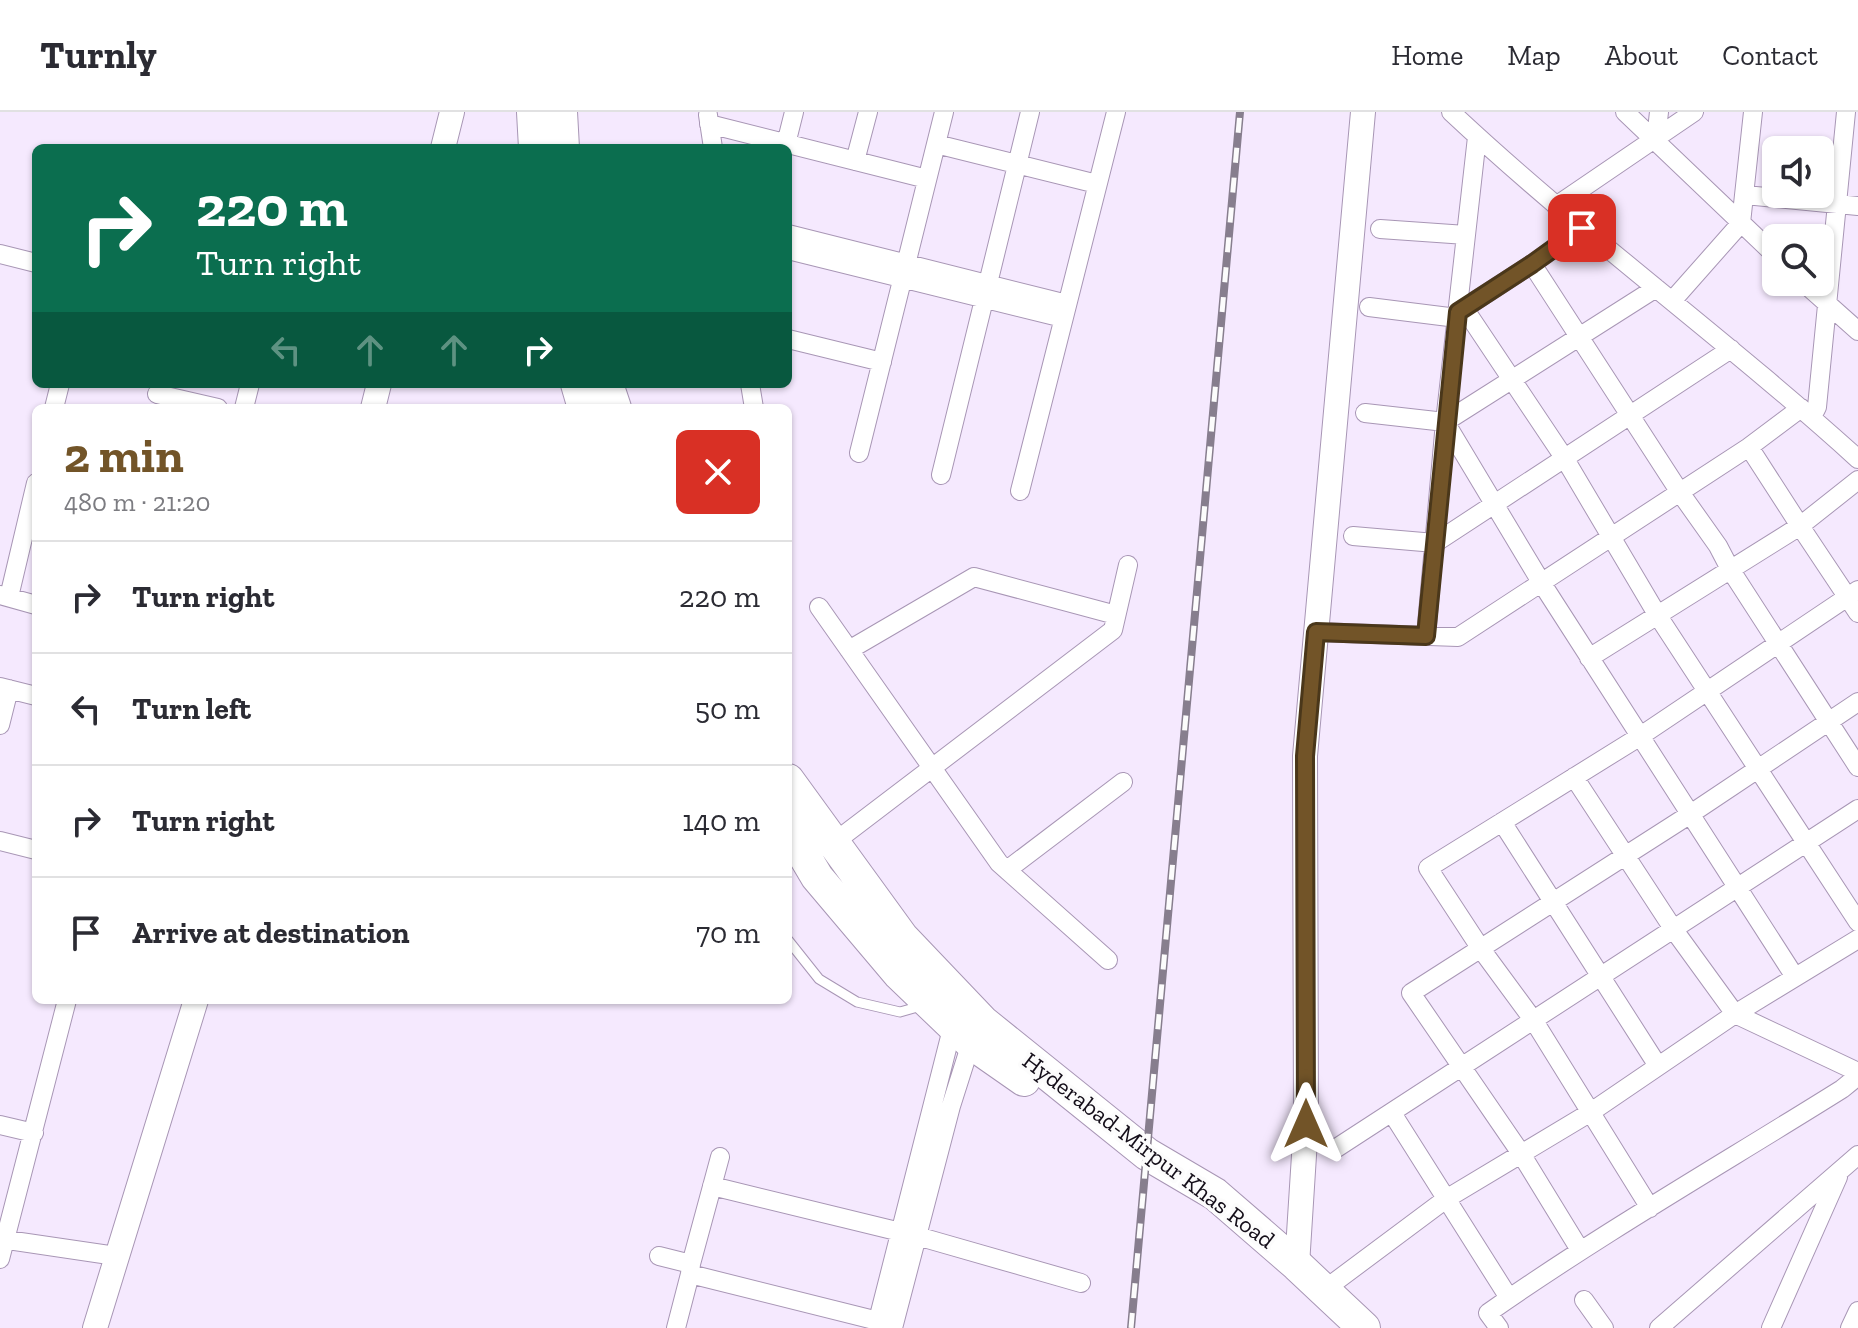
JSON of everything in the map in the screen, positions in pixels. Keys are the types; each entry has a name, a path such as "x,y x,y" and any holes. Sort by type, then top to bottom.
{"highway":[{"path":"533,112 535,144"},
{"path":"561,112 563,144"},
{"name":"Hyderabad-Mirpur Khas Road","path":"792,786 902,937 983,1022 1147,1154 1215,1194 1364,1328"},
{"name":"Hyderabad-Mirpur Khas Road","path":"792,835 817,877 899,974 952,1024 1169,1184 1274,1266 1336,1328"}],"street":[{"path":"444,144 452,112"},
{"path":"712,144 708,118 786,144 794,112"},
{"path":"855,161 868,112"},
{"path":"859,453 944,112"},
{"path":"941,475 1030,112"},
{"path":"1020,491 1116,112"},
{"path":"1297,1265 1306,1124 1305,756 1363,112"},
{"path":"1625,112 1762,243"},
{"path":"1656,139 1659,112"},
{"path":"1556,206 1694,112"},
{"path":"1672,301 1741,223 1753,112"},
{"path":"1316,632 1458,637 1679,491 1817,407 1846,112"},
{"path":"1453,113 1556,206 1731,349 1858,459"},
{"path":"1426,636 1445,422 1460,312 1477,137"},
{"path":"936,144 1097,184"},
{"path":"792,145 927,179"},
{"path":"1745,195 1858,206"},
{"path":"1369,307 1460,312 1582,228"},
{"path":"1380,229 1466,235"},
{"path":"792,235 904,271"},
{"path":"792,251 904,271 1065,311"},
{"path":"0,254 32,262"},
{"path":"1532,264 1718,546 1858,767"},
{"path":"1365,413 1445,422 1513,382 1656,288"},
{"path":"1818,296 1858,331"},
{"path":"1460,312 1513,382 1565,459 1658,616 1858,922"},
{"path":"792,340 882,362"},
{"path":"1353,536 1435,543 1731,349"},
{"path":"157,395 199,404"},
{"path":"1445,422 1541,582 1795,977"},
{"path":"1650,1208 1534,1021 1481,949 1428,868 1639,737 1779,644 1855,600 1800,526 1749,447"},
{"path":"1589,658 1800,526 1858,480"},
{"path":"32,497 4,596 32,604"},
{"path":"832,844 1113,630 1128,565"},
{"path":"849,650 974,577 1116,615"},
{"path":"819,607 1007,870 1108,960"},
{"path":"0,725 4,688 32,695"},
{"path":"1580,1250 1520,1152 1411,993 1689,815 1858,702"},
{"path":"1499,1328 1488,1313 1509,1298 1580,1250 1842,1089 1858,1074 1735,1014 1674,930 1574,777"},
{"path":"1007,870 1123,782"},
{"path":"1335,1149 1858,809"},
{"path":"1502,822 1658,1066"},
{"path":"0,841 32,849"},
{"path":"1324,1290 1446,1199 1591,1112 1735,1014 1858,939"},
{"path":"0,1259 2,1239 34,1133 66,1004"},
{"path":"95,1328 195,1004"},
{"path":"659,1256 690,1269 883,1326 909,1234 952,1024"},
{"path":"1392,1113 1509,1298"},
{"path":"0,1125 34,1133"},
{"path":"1667,1325 1858,1155"},
{"path":"676,1328 720,1157"},
{"path":"1771,1328 1843,1167"},
{"path":"712,1186 909,1234 1081,1283"},
{"path":"2,1239 116,1256"},
{"path":"1584,1300 1604,1328"},
{"path":"1850,1328 1858,1311"}],"lane":[{"path":"792,945 819,979 857,1002 952,1024"}],"railway":[{"path":"1131,1328 1240,112"}],"route":[{"path":"1306,1124 1305,756 1316,632 1426,636 1458,312 1582,228"}]}
